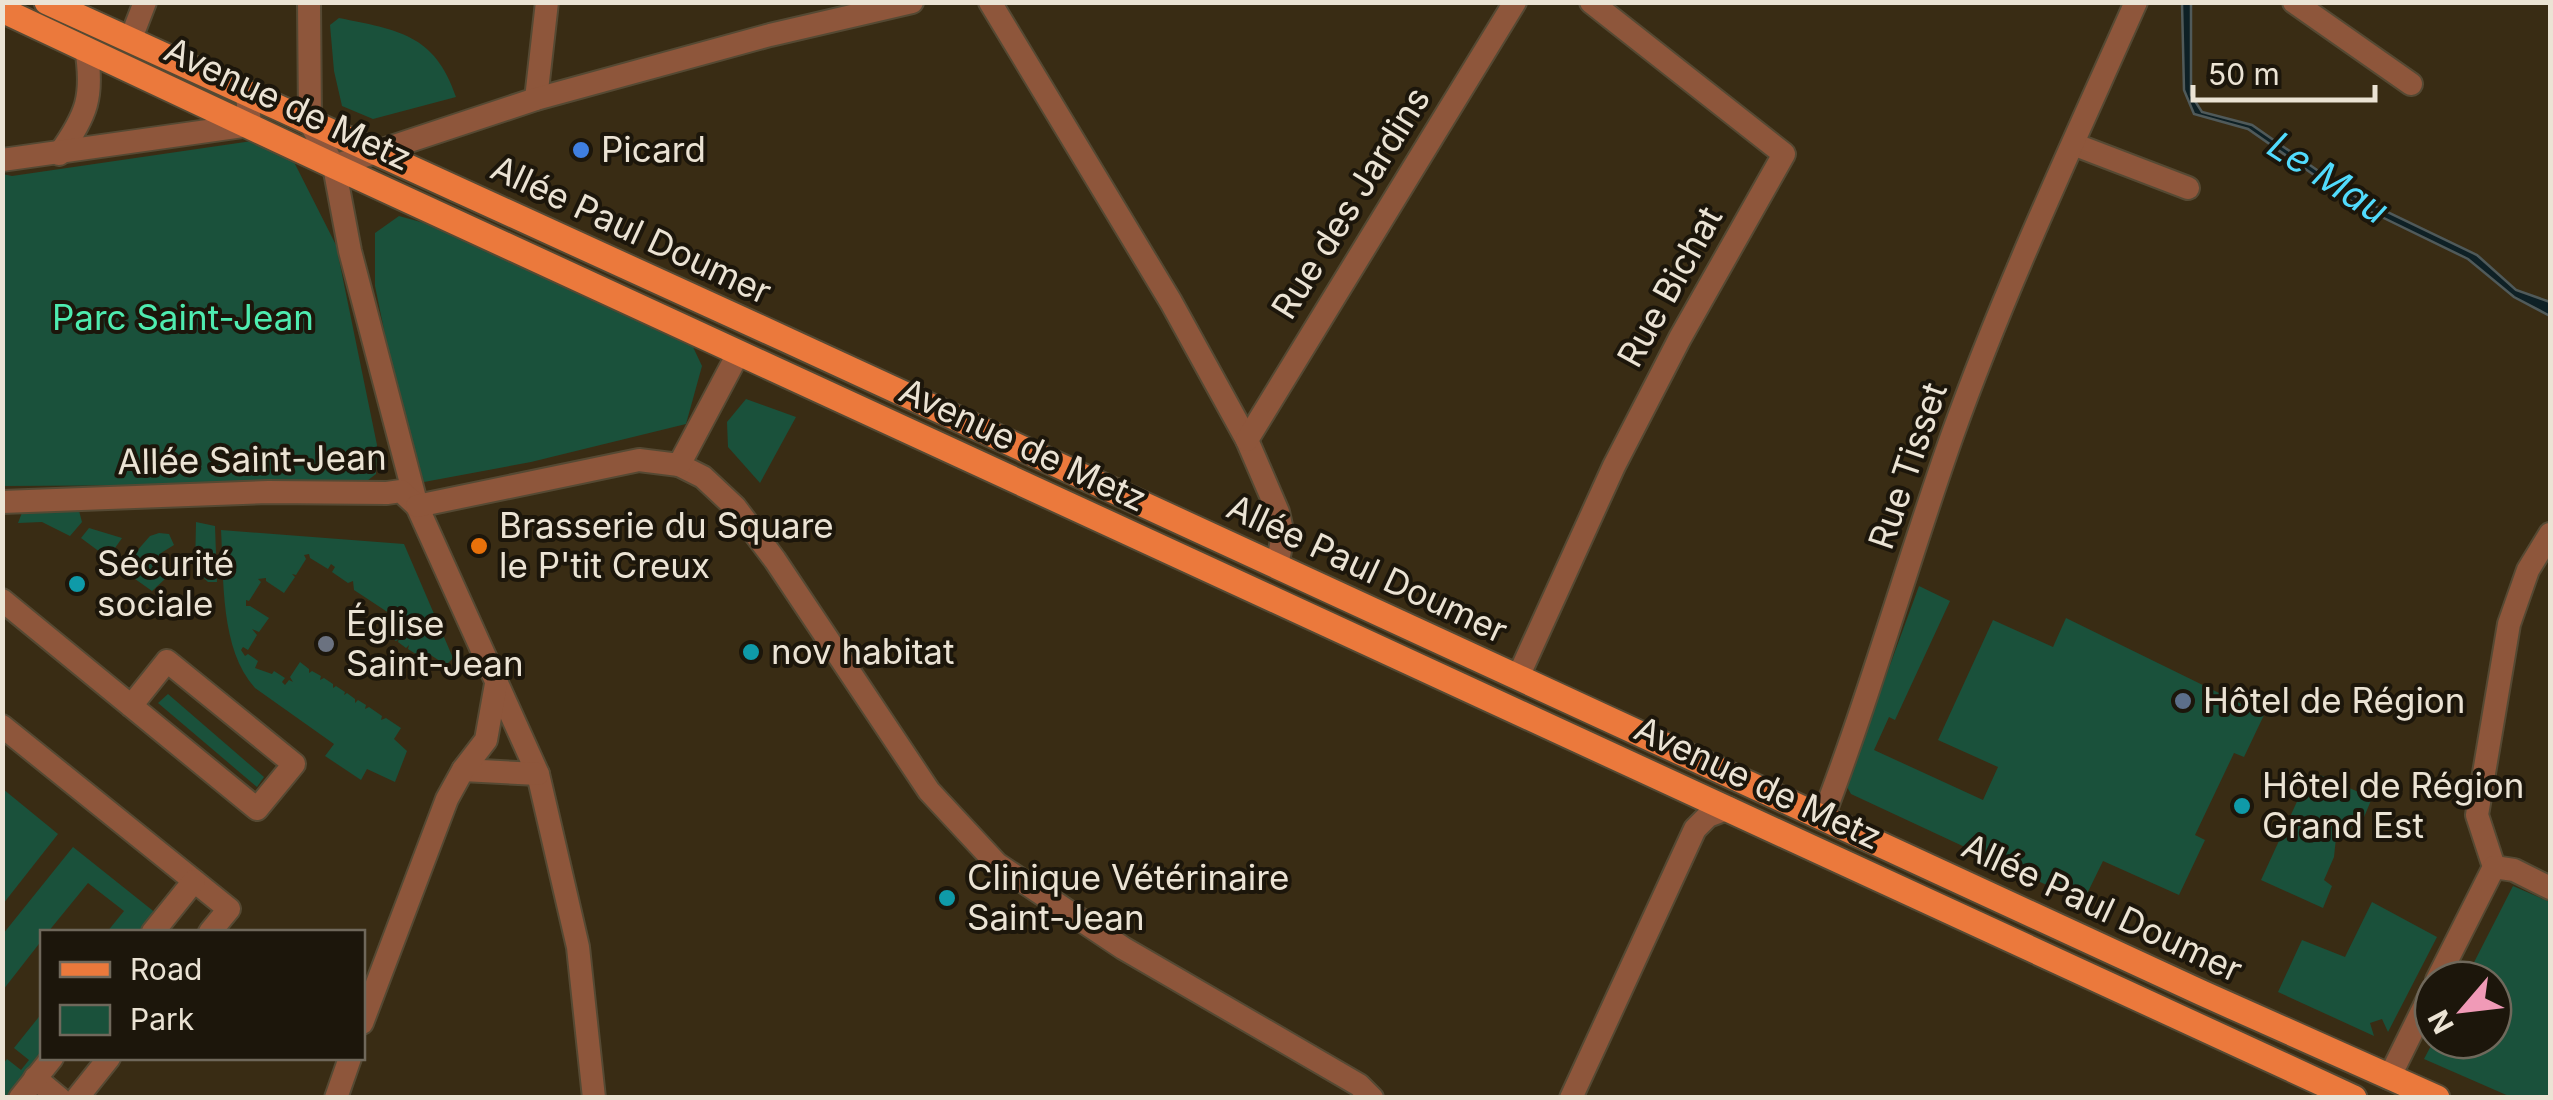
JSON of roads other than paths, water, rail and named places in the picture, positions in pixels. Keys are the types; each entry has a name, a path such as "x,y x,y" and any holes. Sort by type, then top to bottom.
{"main road":[{"name":"Avenue de Metz","path":"46,2 257,100"},
{"name":"Avenue de Metz","path":"2,10 2015,940"},
{"name":"Allée Paul Doumer","path":"257,100 2437,1098"},
{"name":"Allée Paul Doumer","path":"2015,940 2354,1098"}],"street":[{"path":"130,41 144,2"},
{"path":"309,2 310,122 334,166 350,250 417,506 538,774 578,947 594,1098"},
{"path":"536,99 547,2"},
{"path":"334,166 536,99 770,35 912,2"},
{"path":"990,2 1171,302 1246,440 1278,512 1283,535 1277,566"},
{"name":"Rue des Jardins","path":"1246,440 1515,2"},
{"name":"Rue Bichat","path":"1518,677 1614,466 1680,338 1784,154 1591,2"},
{"name":"Rue Tisset","path":"1823,817 1889,634 1953,435 2030,241 2136,2"},
{"path":"2294,2 2411,84"},
{"path":"59,154 76,130 90,94 86,48"},
{"path":"2,160 250,125 257,100"},
{"path":"2073,144 2188,188"},
{"path":"679,466 739,352"},
{"path":"417,506 639,460 679,466 703,477 735,506 775,560 929,791 997,864 1123,948 1358,1085 1372,1098"},
{"name":"Allée Saint-Jean","path":"2,502 402,490 417,506"},
{"path":"2447,960 2494,866 2477,815 2496,700 2509,624 2528,570 2550,534"},
{"path":"2,600 130,706 257,810 294,764 167,660 130,706"},
{"path":"365,1015 447,800 486,740 496,684"},
{"path":"2,726 229,909 212,930"},
{"path":"463,770 538,774"},
{"path":"1572,1098 1695,829 1708,816 1728,808"},
{"path":"2494,866 2514,870 2550,888"},
{"path":"154,930 194,881"},
{"path":"2388,1078 2413,1029"},
{"path":"20,1098 50,1060"},
{"path":"76,1098 107,1060"},
{"path":"336,1098 349,1060"},
{"path":"35,1078 59,1098"}],"water":[{"name":"Le Mau","path":"2182,3 2191,3 2191,95 2202,112 2252,125 2356,197 2477,255 2516,290 2550,302 2550,316 2514,297 2468,259 2357,205 2248,129 2194,114 2184,90"}],"place":[{"name":"Picard","path":"581,150"},
{"name":"Brasserie du Square le P'tit Creux","path":"479,546"},
{"name":"Sécurité sociale","path":"77,584"},
{"name":"Église Saint-Jean","path":"326,644"},
{"name":"nov habitat","path":"751,652"},
{"name":"Hôtel de Région","path":"2183,701"},
{"name":"Hôtel de Région Grand Est","path":"2242,806"},
{"name":"Clinique Vétérinaire Saint-Jean","path":"947,898"}],"park label":[{"name":"Parc Saint-Jean","path":"183,318"}]}
